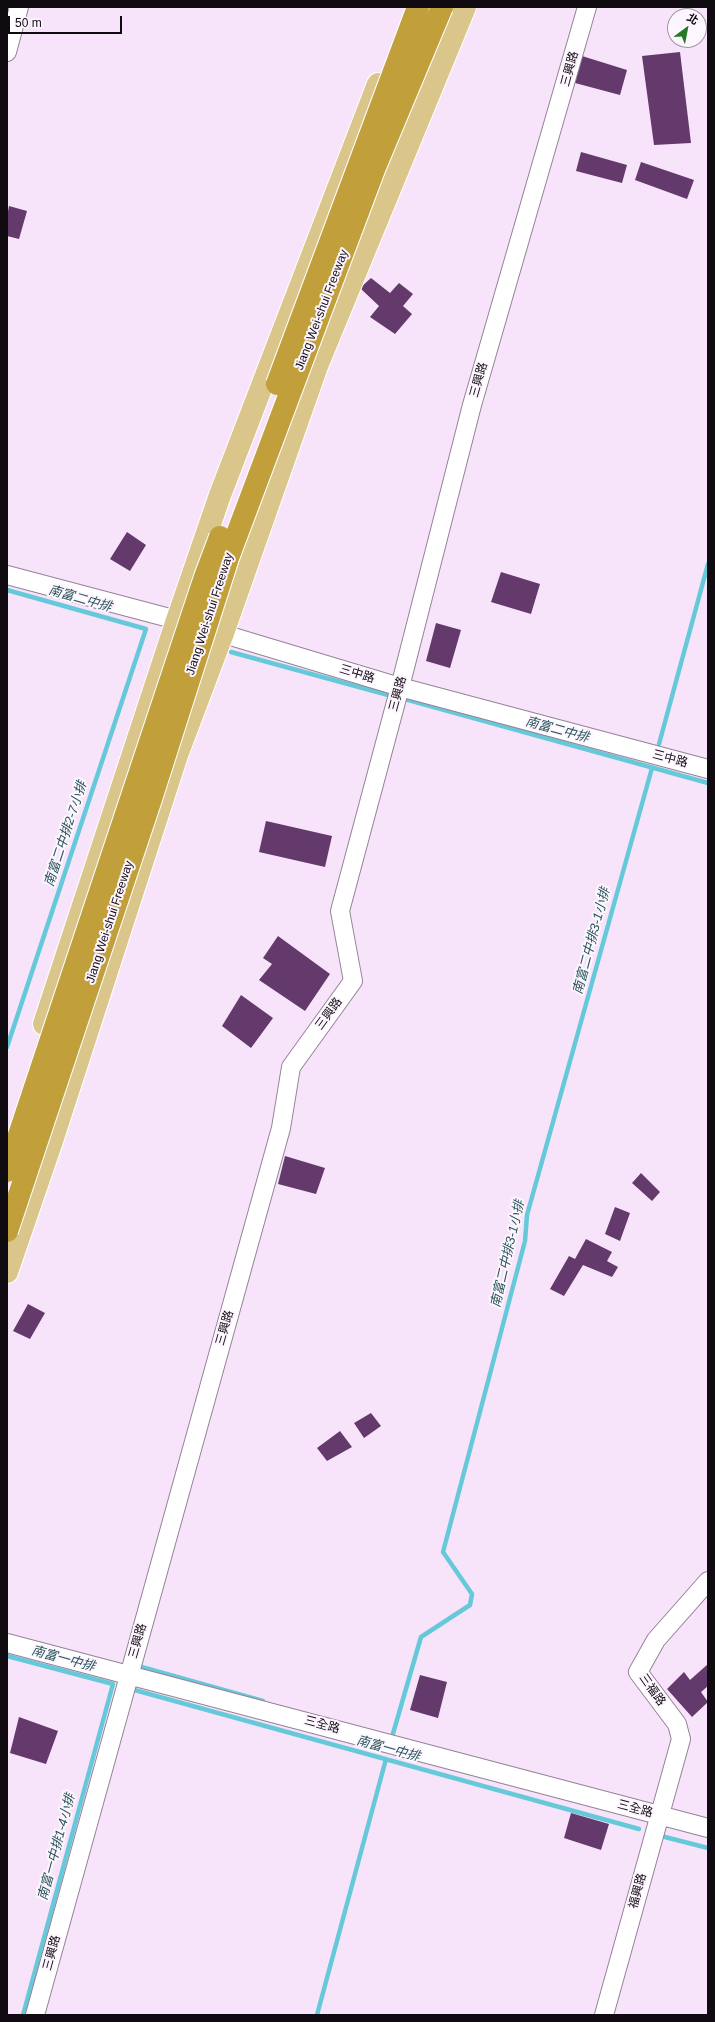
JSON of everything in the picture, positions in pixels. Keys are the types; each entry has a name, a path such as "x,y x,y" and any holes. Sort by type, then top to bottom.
{"highway":[{"name":"Jiang Wei-shui Freeway","path":"7,1171 205,577 418,7"},
{"name":"Jiang Wei-shui Freeway","path":"7,1231 151,799 228,558 375,167 442,7"}],"main road":[{"path":"7,1140 177,620 234,458 408,7"},
{"path":"7,1272 55,1133 177,755 223,634 318,366 465,7"}],"street":[{"path":"7,52 19,7"},
{"name":"三興路","path":"35,2015 281,1128 291,1066 353,981 340,911 400,687 472,405 587,7"},
{"name":"三中路","path":"7,575 177,620 400,687 708,769"},
{"name":"三福路","path":"659,1815 681,1738 677,1724 638,1672 656,1640 708,1581"},
{"name":"三全路","path":"7,1643 659,1815"},
{"path":"659,1815 708,1828"},
{"name":"福興路","path":"604,2015 659,1815"}],"building":[{"path":"680,52 691,143 654,145 642,56"},
{"path":"582,56 627,70 620,95 575,83"},
{"path":"581,152 627,165 622,183 576,171"},
{"path":"641,162 694,180 687,199 635,180"},
{"path":"9,206 27,211 19,239 7,236 7,217"},
{"path":"371,278 390,293 399,283 413,294 403,306 412,314 395,334 370,317 379,306 360,288"},
{"path":"127,532 146,545 130,571 110,559"},
{"path":"501,572 540,584 531,614 491,602"},
{"path":"436,623 461,630 450,668 426,661"},
{"path":"266,821 332,836 325,867 259,852"},
{"path":"278,936 330,974 305,1011 259,980 272,964 263,958"},
{"path":"241,995 273,1018 251,1048 222,1026"},
{"path":"285,1156 325,1168 316,1194 278,1184"},
{"path":"641,1173 660,1192 652,1201 632,1183"},
{"path":"615,1207 630,1213 620,1241 605,1234"},
{"path":"586,1239 612,1252 607,1261 618,1267 612,1277 583,1265 564,1296 550,1289 569,1256 575,1259"},
{"path":"28,1304 45,1313 30,1339 13,1331"},
{"path":"371,1413 381,1426 364,1438 354,1423"},
{"path":"340,1431 352,1447 327,1461 317,1448"},
{"path":"708,1664 708,1686 701,1692 708,1702 692,1717 667,1689 684,1672 690,1680"},
{"path":"420,1675 447,1682 438,1718 410,1710"},
{"path":"19,1717 58,1731 46,1764 10,1753"},
{"path":"571,1813 609,1824 601,1850 564,1838"}],"waterway":[{"path":"659,744 708,564"},
{"name":"南富二中排2-7小排","path":"7,590 146,629 7,1047"},
{"name":"南富二中排","path":"231,652 388,695"},
{"name":"南富二中排","path":"401,698 708,783"},
{"name":"南富二中排3-1小排","path":"392,1737 421,1637 470,1605 472,1594 443,1552 525,1241 527,1215 652,768"},
{"name":"南富一中排1-4小排","path":"7,1656 113,1684 23,2015"},
{"name":"南富一中排1-4小排","path":"138,1666 263,1701"},
{"name":"南富一中排","path":"130,1691 131,1689 639,1829"},
{"path":"317,2015 386,1759"},
{"name":"南富一中排","path":"661,1836 708,1848"}]}
